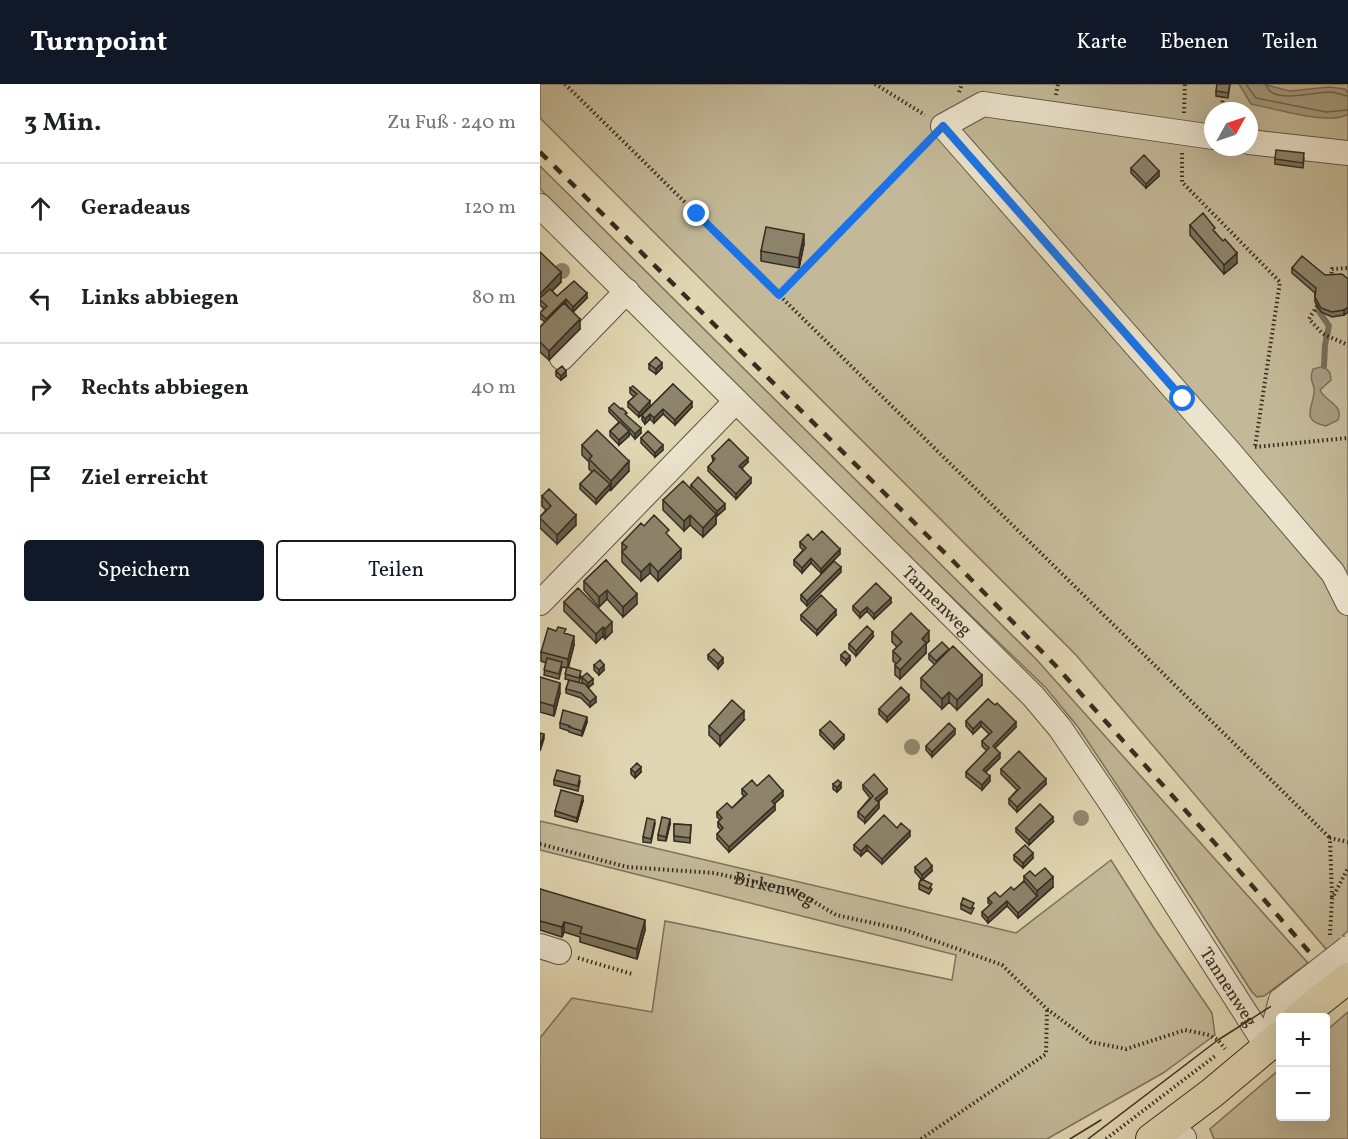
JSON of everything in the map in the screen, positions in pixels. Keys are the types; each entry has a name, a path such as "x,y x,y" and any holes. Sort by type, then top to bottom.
{"main road":[{"path":"1290,1009 1348,978"},
{"path":"1151,1139 1274,1042"}],"street":[{"path":"1204,136 983,104 943,126 1333,573 1348,603"},
{"path":"1258,143 1348,153"},
{"name":"Tannenweg","path":"540,206 1033,696 1060,728 1274,1042"},
{"path":"562,358 627,291"},
{"path":"540,603 736,401"},
{"path":"1274,1042 1290,1009 1339,941"}],"path":[{"path":"565,84 1330,838 1348,842"},
{"path":"875,84 943,126"},
{"path":"779,295 943,126 962,84"},
{"path":"1222,102 1225,84"},
{"path":"1182,134 1182,182 1280,282 1255,447"},
{"path":"1331,278 1332,269 1348,267"},
{"path":"1317,306 1309,319 1326,335 1348,345"},
{"path":"1227,449 1348,438"},
{"path":"1330,838 1332,899 1339,941"},
{"name":"Birkenweg","path":"540,844 627,867 714,873 796,891 837,915 905,930 1002,965 1047,1010"},
{"path":"1332,899 1348,868"},
{"path":"550,949 632,974"},
{"path":"1047,1010 1091,1042 1126,1049 1185,1030 1209,1035 1218,1040 1225,1049"},
{"path":"921,1139 1046,1054 1047,1010"},
{"path":"1106,1139 1205,1062"}],"shaded area":[{"path":"540,84 1348,84 1348,931 1343,935 1348,941 1348,975 1076,655 540,118"},
{"path":"540,166 1036,659 1308,963 1264,996 1257,997 1252,992 1078,727 1046,688 900,547 540,189"},
{"path":"540,821 1016,933 1111,860 1212,1013 1215,1035 1163,1073 1047,1139 540,1139 540,1038 572,998 652,1012 665,921 952,980 956,955 540,850"},
{"path":"1348,1012 1348,1139 1214,1139 1210,1129 1276,1072 1276,1121 1330,1121 1330,1028"}],"water":[{"path":"1239,84 1262,84 1290,91 1329,87 1345,89 1348,93 1348,114 1340,117 1315,117 1258,106 1258,102 1250,102"},
{"path":"1324,366 1330,373 1331,380 1320,390 1336,407 1339,415 1338,420 1326,426 1313,421 1310,414 1314,390 1311,377 1313,369"}],"building":[{"path":"1217,84 1230,84 1228,93 1216,91"},
{"path":"1276,150 1304,153 1303,163 1275,159"},
{"path":"1144,155 1159,171 1146,184 1131,168"},
{"path":"1203,213 1215,228 1213,230 1223,241 1225,239 1237,253 1224,265 1190,225"},
{"path":"766,227 804,234 799,258 761,251"},
{"path":"540,252 561,272 540,294"},
{"path":"1302,256 1325,275 1342,274 1348,279 1348,307 1332,312 1321,308 1315,297 1316,288 1292,268"},
{"path":"574,281 587,293 573,307 566,299 546,319 540,313 547,306 540,298 550,289 557,296"},
{"path":"564,303 580,319 549,351 540,342 540,327"},
{"path":"656,357 662,363 656,369 649,364"},
{"path":"562,366 566,371 561,376 556,371"},
{"path":"673,384 692,402 675,420 663,409 654,418 650,414 645,419 642,415"},
{"path":"633,386 650,401 639,413 628,402 637,394 630,388"},
{"path":"614,403 641,428 635,434 609,408"},
{"path":"620,422 629,431 619,440 610,431"},
{"path":"597,430 629,461 611,481 589,459 592,456 582,445"},
{"path":"648,431 663,445 655,453 641,438"},
{"path":"729,439 748,458 739,466 751,478 736,494 708,467 715,459 712,456"},
{"path":"594,470 610,484 596,499 580,484"},
{"path":"698,477 725,504 717,511 691,485"},
{"path":"683,481 716,514 703,528 690,515 684,521 663,500"},
{"path":"549,489 576,515 557,535 540,518 551,506 542,496"},
{"path":"654,515 669,530 666,533 681,549 658,572 650,563 641,572 622,552 627,547 622,543 641,523 644,526"},
{"path":"822,531 840,549 821,569 811,558 802,568 794,560 806,548 800,542 808,534 813,540"},
{"path":"606,560 637,594 623,607 607,590 599,597 584,581"},
{"path":"834,561 841,567 807,601 801,595"},
{"path":"876,583 891,598 874,614 867,607 860,613 853,606"},
{"path":"578,588 612,622 596,634 564,602"},
{"path":"821,595 836,610 817,630 801,615"},
{"path":"911,613 929,631 922,639 926,643 900,670 895,665 901,659 893,651 902,642 892,632"},
{"path":"867,626 873,632 856,651 849,644"},
{"path":"558,627 566,629 564,633 574,636 568,659 541,652 548,628 556,631"},
{"path":"942,642 949,649 936,661 929,654"},
{"path":"953,646 982,675 957,700 949,692 942,699 921,678"},
{"path":"714,649 723,658 718,664 708,655"},
{"path":"845,651 850,656 846,660 841,655"},
{"path":"547,658 562,662 559,674 544,670"},
{"path":"600,660 604,665 599,670 594,665"},
{"path":"567,667 581,671 579,678 565,674"},
{"path":"587,673 593,679 588,683 582,677"},
{"path":"540,677 560,683 554,706 540,702"},
{"path":"569,680 585,684 596,697 590,702 581,693 566,689"},
{"path":"901,687 909,695 887,717 879,709"},
{"path":"988,699 995,705 997,703 1016,722 993,746 1000,753 983,770 990,776 982,785 966,772 989,748 982,741 992,732 981,721 973,729 966,721"},
{"path":"732,700 744,711 720,736 709,726"},
{"path":"563,710 587,717 582,731 560,723"},
{"path":"830,721 844,735 834,745 820,730"},
{"path":"949,723 955,729 932,752 926,746"},
{"path":"540,733 544,734 540,746"},
{"path":"1019,751 1046,779 1017,807 1009,799 1020,788 1001,769"},
{"path":"637,763 641,767 635,773 631,769"},
{"path":"557,770 580,776 578,786 554,780"},
{"path":"874,774 887,789 875,799 879,803 865,818 858,812 873,796 863,785"},
{"path":"769,775 783,791 772,801 775,805 729,847 717,834 723,828 718,822 722,818 717,812 727,803 732,808 747,794 742,789 752,780 757,786"},
{"path":"838,780 841,783 837,788 833,784"},
{"path":"561,790 583,796 577,818 555,811"},
{"path":"1040,804 1053,817 1029,840 1016,828"},
{"path":"884,815 897,828 901,823 910,831 882,859 867,845 861,851 854,845"},
{"path":"662,817 670,819 666,837 658,835"},
{"path":"647,818 655,820 651,839 643,837"},
{"path":"674,824 691,825 690,838 674,836"},
{"path":"1025,845 1033,853 1023,863 1014,855"},
{"path":"926,858 932,866 922,875 915,867"},
{"path":"1045,868 1053,877 1037,891 1024,876 1030,871 1035,876"},
{"path":"921,879 932,884 929,889 919,884"},
{"path":"1024,881 1037,896 1018,913 1007,901 988,918 982,912 992,903 988,898 995,892 1000,897 1011,887 1014,890"},
{"path":"540,889 645,920 637,949 580,933 582,927 564,922 562,927 540,921"},
{"path":"963,898 974,903 971,909 961,904"}],"waterway":[{"path":"1318,310 1329,326 1324,366"}],"tram line":[{"path":"1088,1139 1218,1040 1281,1000"},
{"path":"1070,1139 1101,1120"}],"railway":[{"path":"540,152 1055,665 1230,860 1348,997"}],"route":[{"path":"697,214 779,295 943,126 1183,399"}]}
